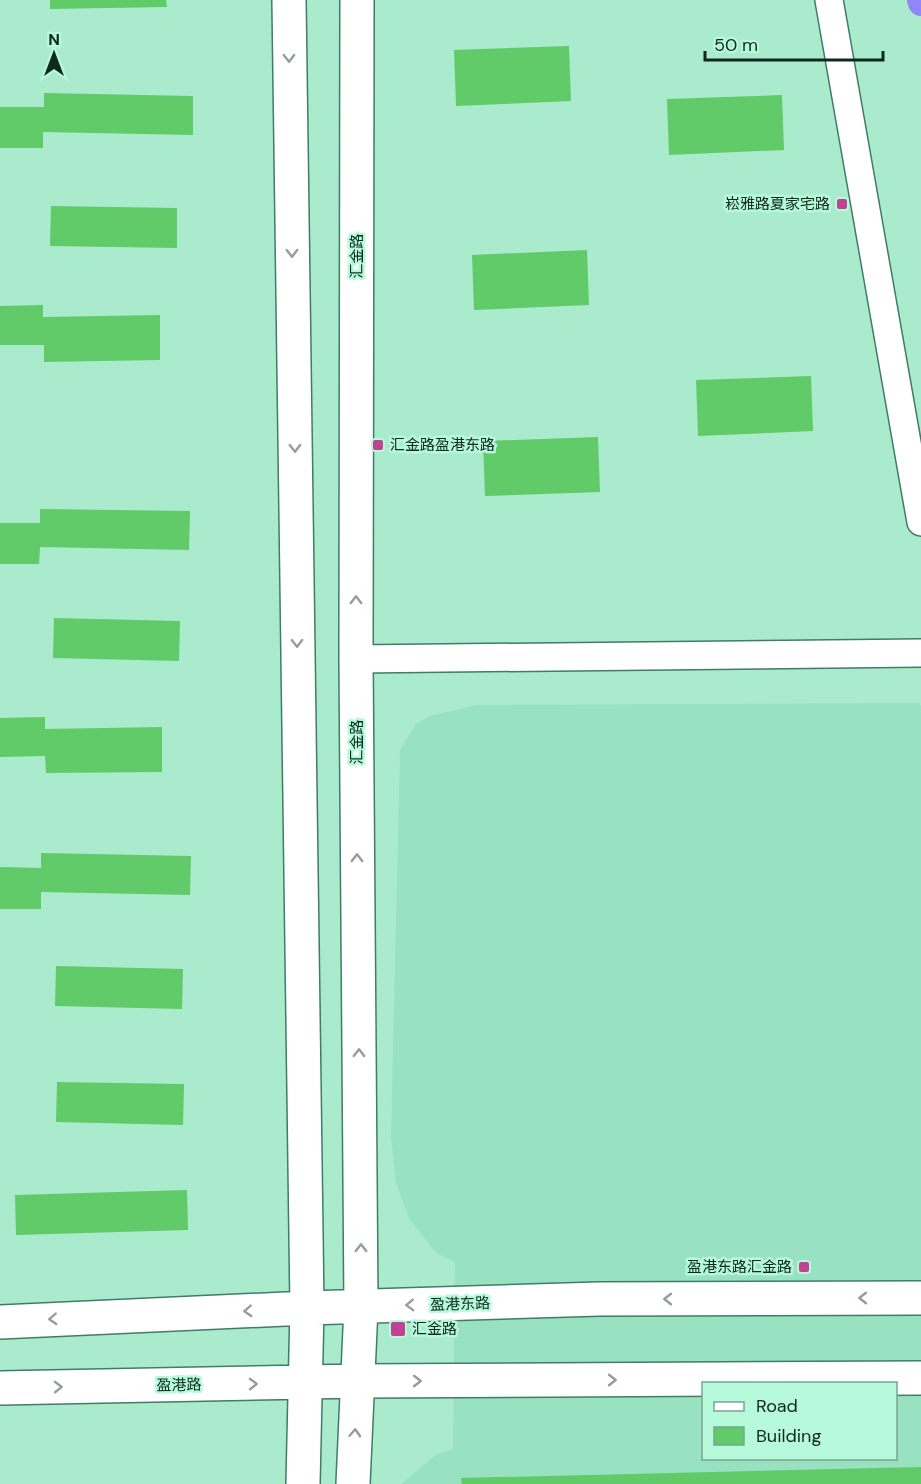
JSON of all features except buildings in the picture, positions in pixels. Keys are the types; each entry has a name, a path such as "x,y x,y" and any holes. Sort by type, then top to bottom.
{"main road":[{"path":"289,0 307,1308 303,1484"},
{"name":"汇金路","path":"353,1484 361,1306 356,659 357,0"},
{"name":"盈港东路","path":"0,1322 307,1308 599,1299 921,1298"},
{"path":"358,1381 921,1378"},
{"name":"盈港路","path":"0,1388 306,1384 358,1381"}],"street":[{"path":"829,0 921,522"},
{"path":"356,659 921,653"}],"shaded area":[{"path":"919,703 921,706 921,1484 401,1484 437,1454 453,1449 455,1262 436,1253 409,1218 396,1183 391,1137 400,750 416,724 430,716 477,705"}],"place":[{"name":"崧雅路夏家宅路","path":"842,204"},
{"name":"汇金路盈港东路","path":"378,445"},
{"name":"盈港东路汇金路","path":"804,1267"},
{"name":"汇金路","path":"398,1329"}]}
